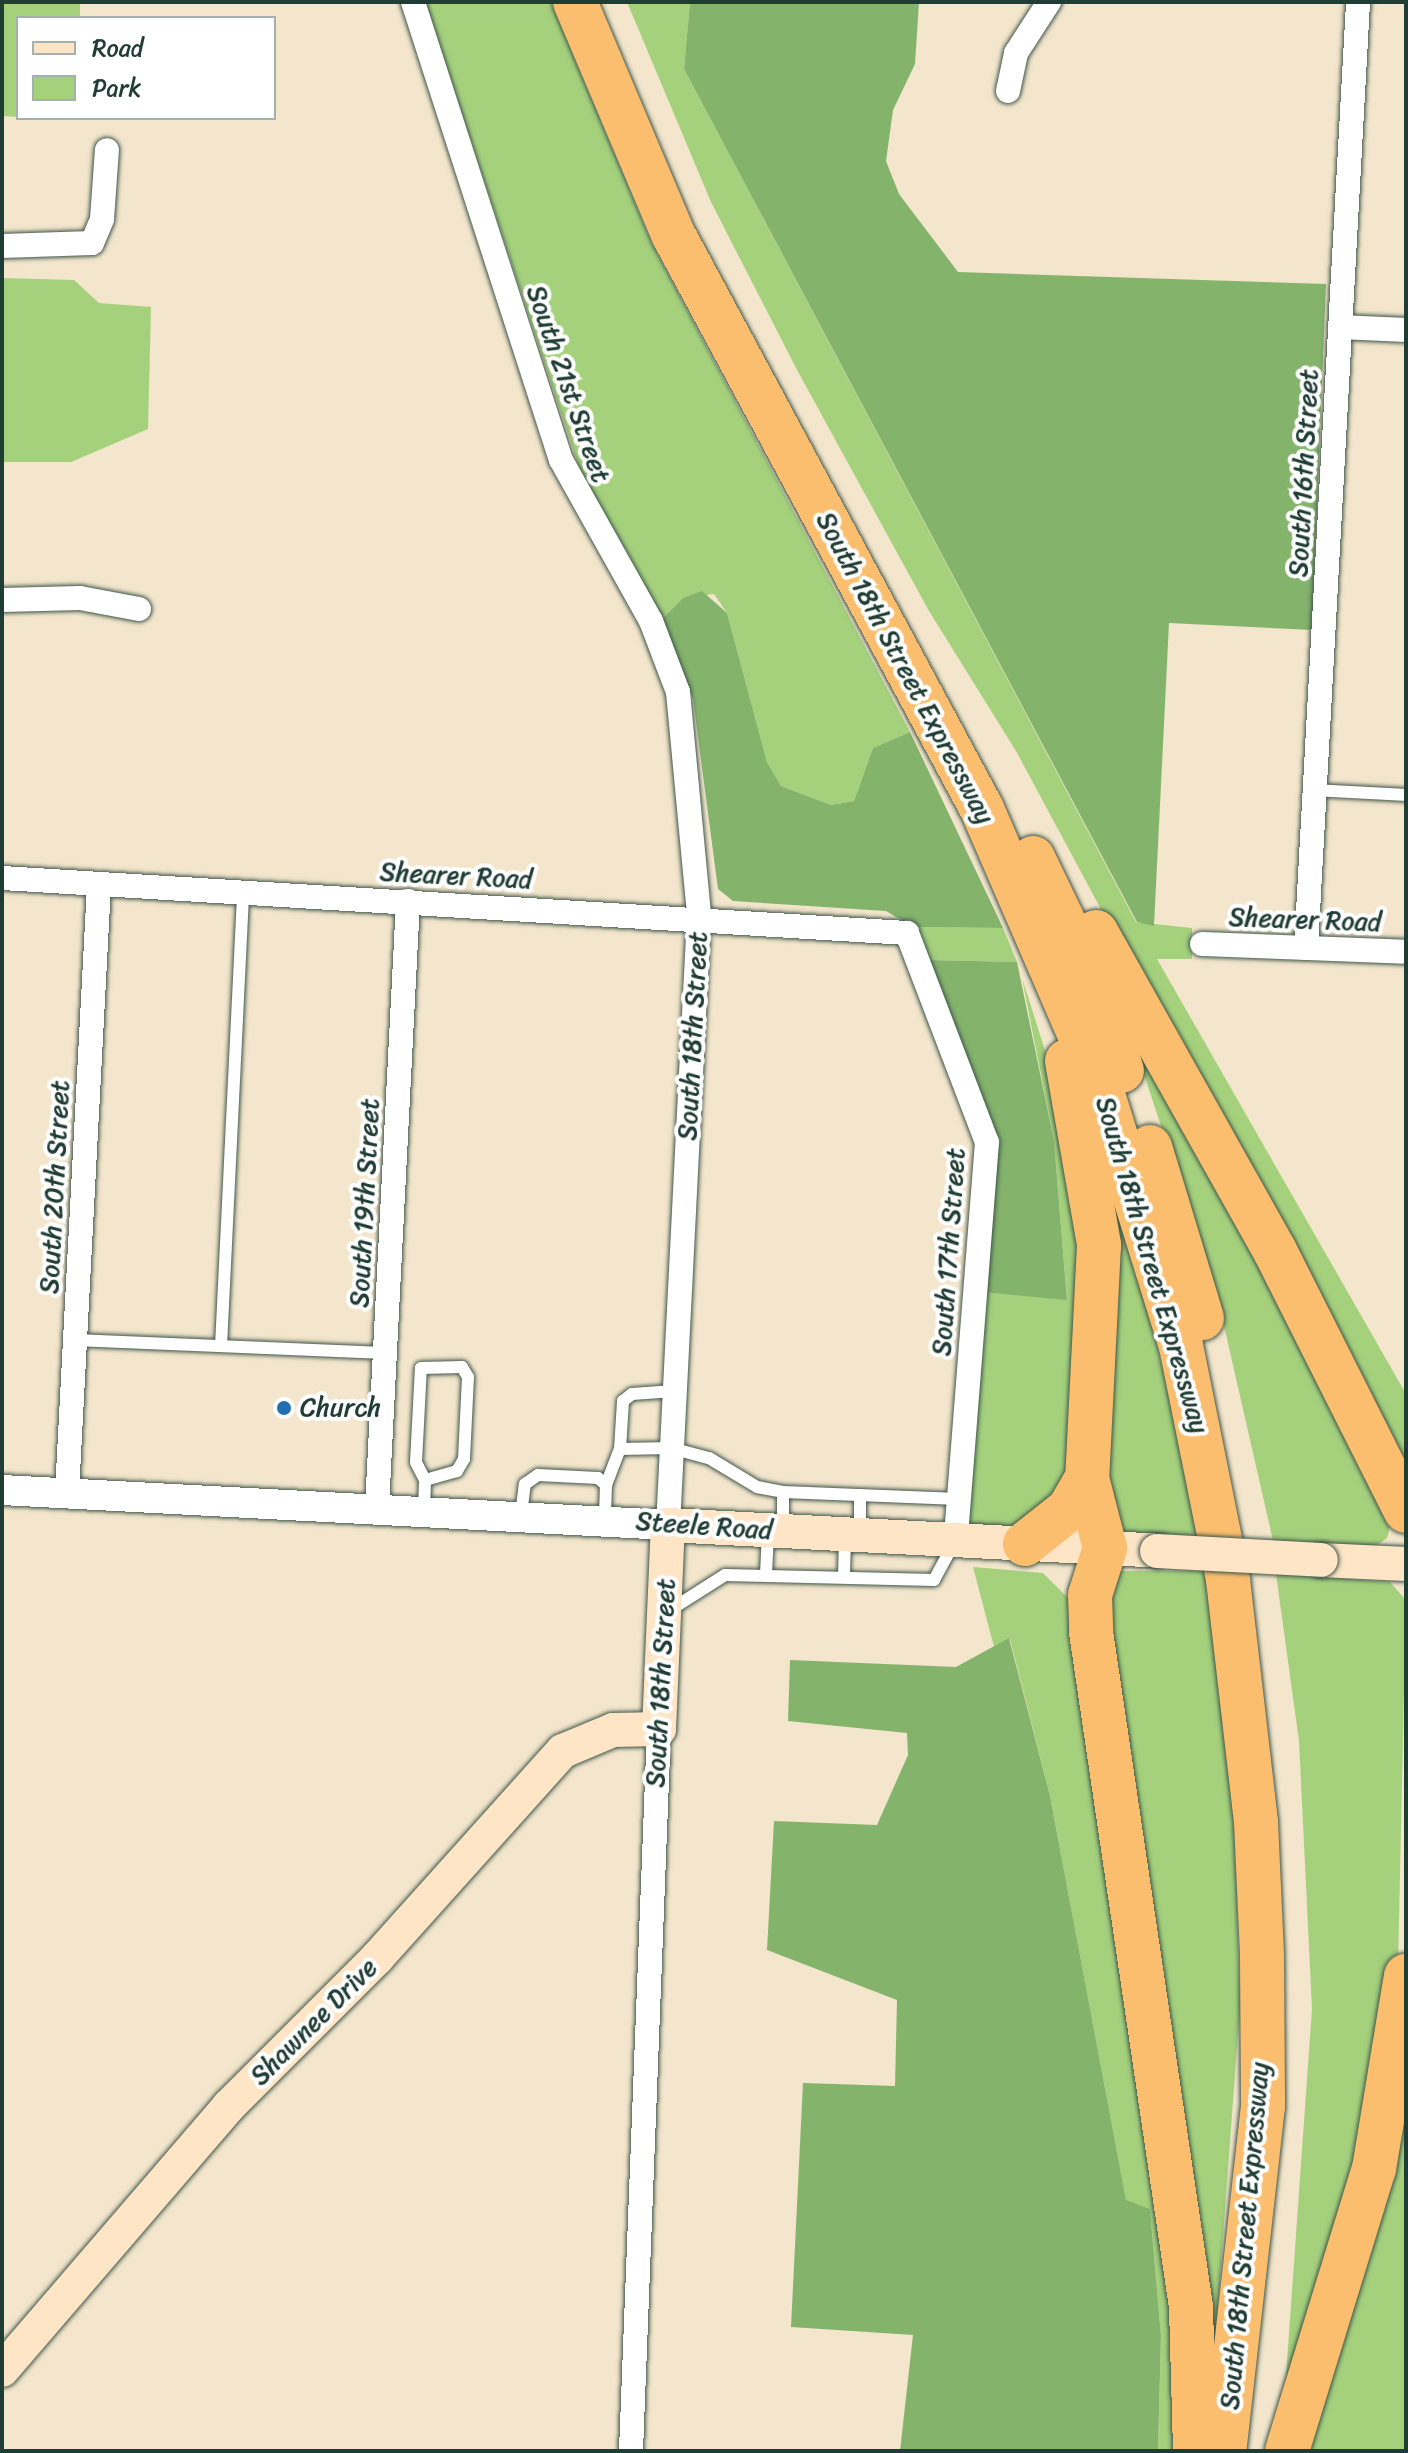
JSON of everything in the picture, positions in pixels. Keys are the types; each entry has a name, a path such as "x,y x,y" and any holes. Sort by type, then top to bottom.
{"highway":[{"name":"South 18th Street Expressway","path":"575,2 673,234 982,809 1097,1075 1141,1209 1211,1470 1230,1594 1256,1822 1263,2106 1224,2451"},
{"name":"South 18th Street Expressway","path":"605,2 713,255 1009,807 1095,987 1178,1219 1241,1492 1270,1671 1288,1919 1287,2081 1272,2311 1251,2451"},
{"path":"1009,807 1107,947 1369,1428 1406,1511"},
{"path":"1041,949 1099,1245 1087,1478 1105,1548 1090,1595 1091,1632 1191,2307 1195,2451"},
{"path":"1025,1544 1069,1509 1087,1478"},
{"path":"1287,2451 1374,2169 1406,1976"}],"main road":[{"name":"Steele Road","path":"668,1525 1406,1564"},
{"name":"South 18th Street","path":"659,1729 668,1525"},
{"name":"Shawnee Drive","path":"2,2370 229,2106 377,1958 563,1751 613,1730 659,1729"}],"street":[{"name":"South 21st Street","path":"413,2 561,460 651,621 678,692 699,916"},
{"path":"1008,91 1016,53 1049,2"},
{"name":"South 16th Street","path":"1306,948 1358,2"},
{"path":"2,246 92,243 102,219 107,150"},
{"path":"1340,327 1406,330"},
{"path":"2,600 80,598 139,609"},
{"name":"Shearer Road","path":"2,878 699,916 907,933"},
{"name":"South 20th Street","path":"67,1492 99,885"},
{"name":"South 19th Street","path":"377,1507 408,901"},
{"name":"South 18th Street","path":"668,1525 699,916"},
{"name":"South 17th Street","path":"907,933 987,1142 956,1540"},
{"name":"Shearer Road","path":"1202,944 1406,952"},
{"name":"Steele Road","path":"2,1490 377,1507 425,1495 521,1515 668,1525"},
{"name":"South 18th Street","path":"631,2451 659,1729"}],"lane":[{"path":"1314,790 1406,795"},
{"path":"221,1346 243,893"},
{"path":"75,1340 385,1353"},
{"path":"462,1367 468,1377 464,1459 457,1471 425,1495 416,1462 421,1368 462,1367"},
{"path":"605,1520 606,1485 620,1449 623,1401 632,1394 674,1391"},
{"path":"620,1449 671,1448 783,1492 959,1499"},
{"path":"521,1515 525,1484 538,1475 606,1485"},
{"path":"766,1574 783,1492"},
{"path":"844,1577 860,1495"},
{"path":"664,1613 707,1581 766,1574 934,1580 956,1540"}],"green space":[{"path":"2,2 80,2 80,16 16,16 16,117 2,116"},
{"path":"425,2 551,2 652,244 910,732 873,748 854,801 831,805 781,786 767,762 727,613 714,594 683,598 663,618 585,485"},
{"path":"627,2 690,2 684,69 1136,922 1192,928 1192,959 1157,959 1406,1394 1406,1477 1016,751 929,611 796,368 711,202"},
{"path":"690,2 919,2 915,64 893,110 886,161 899,194 958,272 1326,284 1312,630 1169,623 1154,926 1137,922 684,69"},
{"path":"2,278 74,280 99,303 151,307 148,429 71,462 2,462"},
{"path":"702,591 727,613 767,762 781,786 831,805 854,801 873,748 910,732 1003,928 913,927 886,911 733,901 718,889 693,699 663,618 683,598"},
{"path":"913,927 1003,928 1017,962 930,960"},
{"path":"930,960 1017,962 1054,1141 1067,1300 982,1292 993,1175"},
{"path":"1022,978 1062,1104 1079,1230 1070,1476 1025,1532 966,1523 982,1292 1067,1299 1054,1141"},
{"path":"1135,1014 1392,1520 1387,1538 1373,1548 1274,1545 1217,1295 1126,1020"},
{"path":"1104,1172 1153,1327 1201,1540 1123,1532 1099,1480"},
{"path":"973,1567 1043,1573 1068,1598 1157,2165 1182,2451 1158,2451 1161,2336 1150,2209 1126,2201 1050,1796 1010,1639 994,1647"},
{"path":"1121,1571 1207,1571 1234,1810 1240,2007 1214,2358 1100,1621"},
{"path":"1276,1574 1390,1582 1406,1600 1398,1967 1381,2084 1284,2404 1312,2009 1299,1741"},
{"path":"1009,1638 1050,1796 1126,2200 1150,2209 1161,2336 1158,2451 900,2451 913,2335 791,2327 803,2083 895,2086 897,2000 767,1950 774,1821 877,1825 908,1755 907,1733 788,1721 790,1660 956,1667"},
{"path":"1406,2064 1406,2451 1300,2451"}],"place":[{"name":"Church","path":"284,1408"}]}
